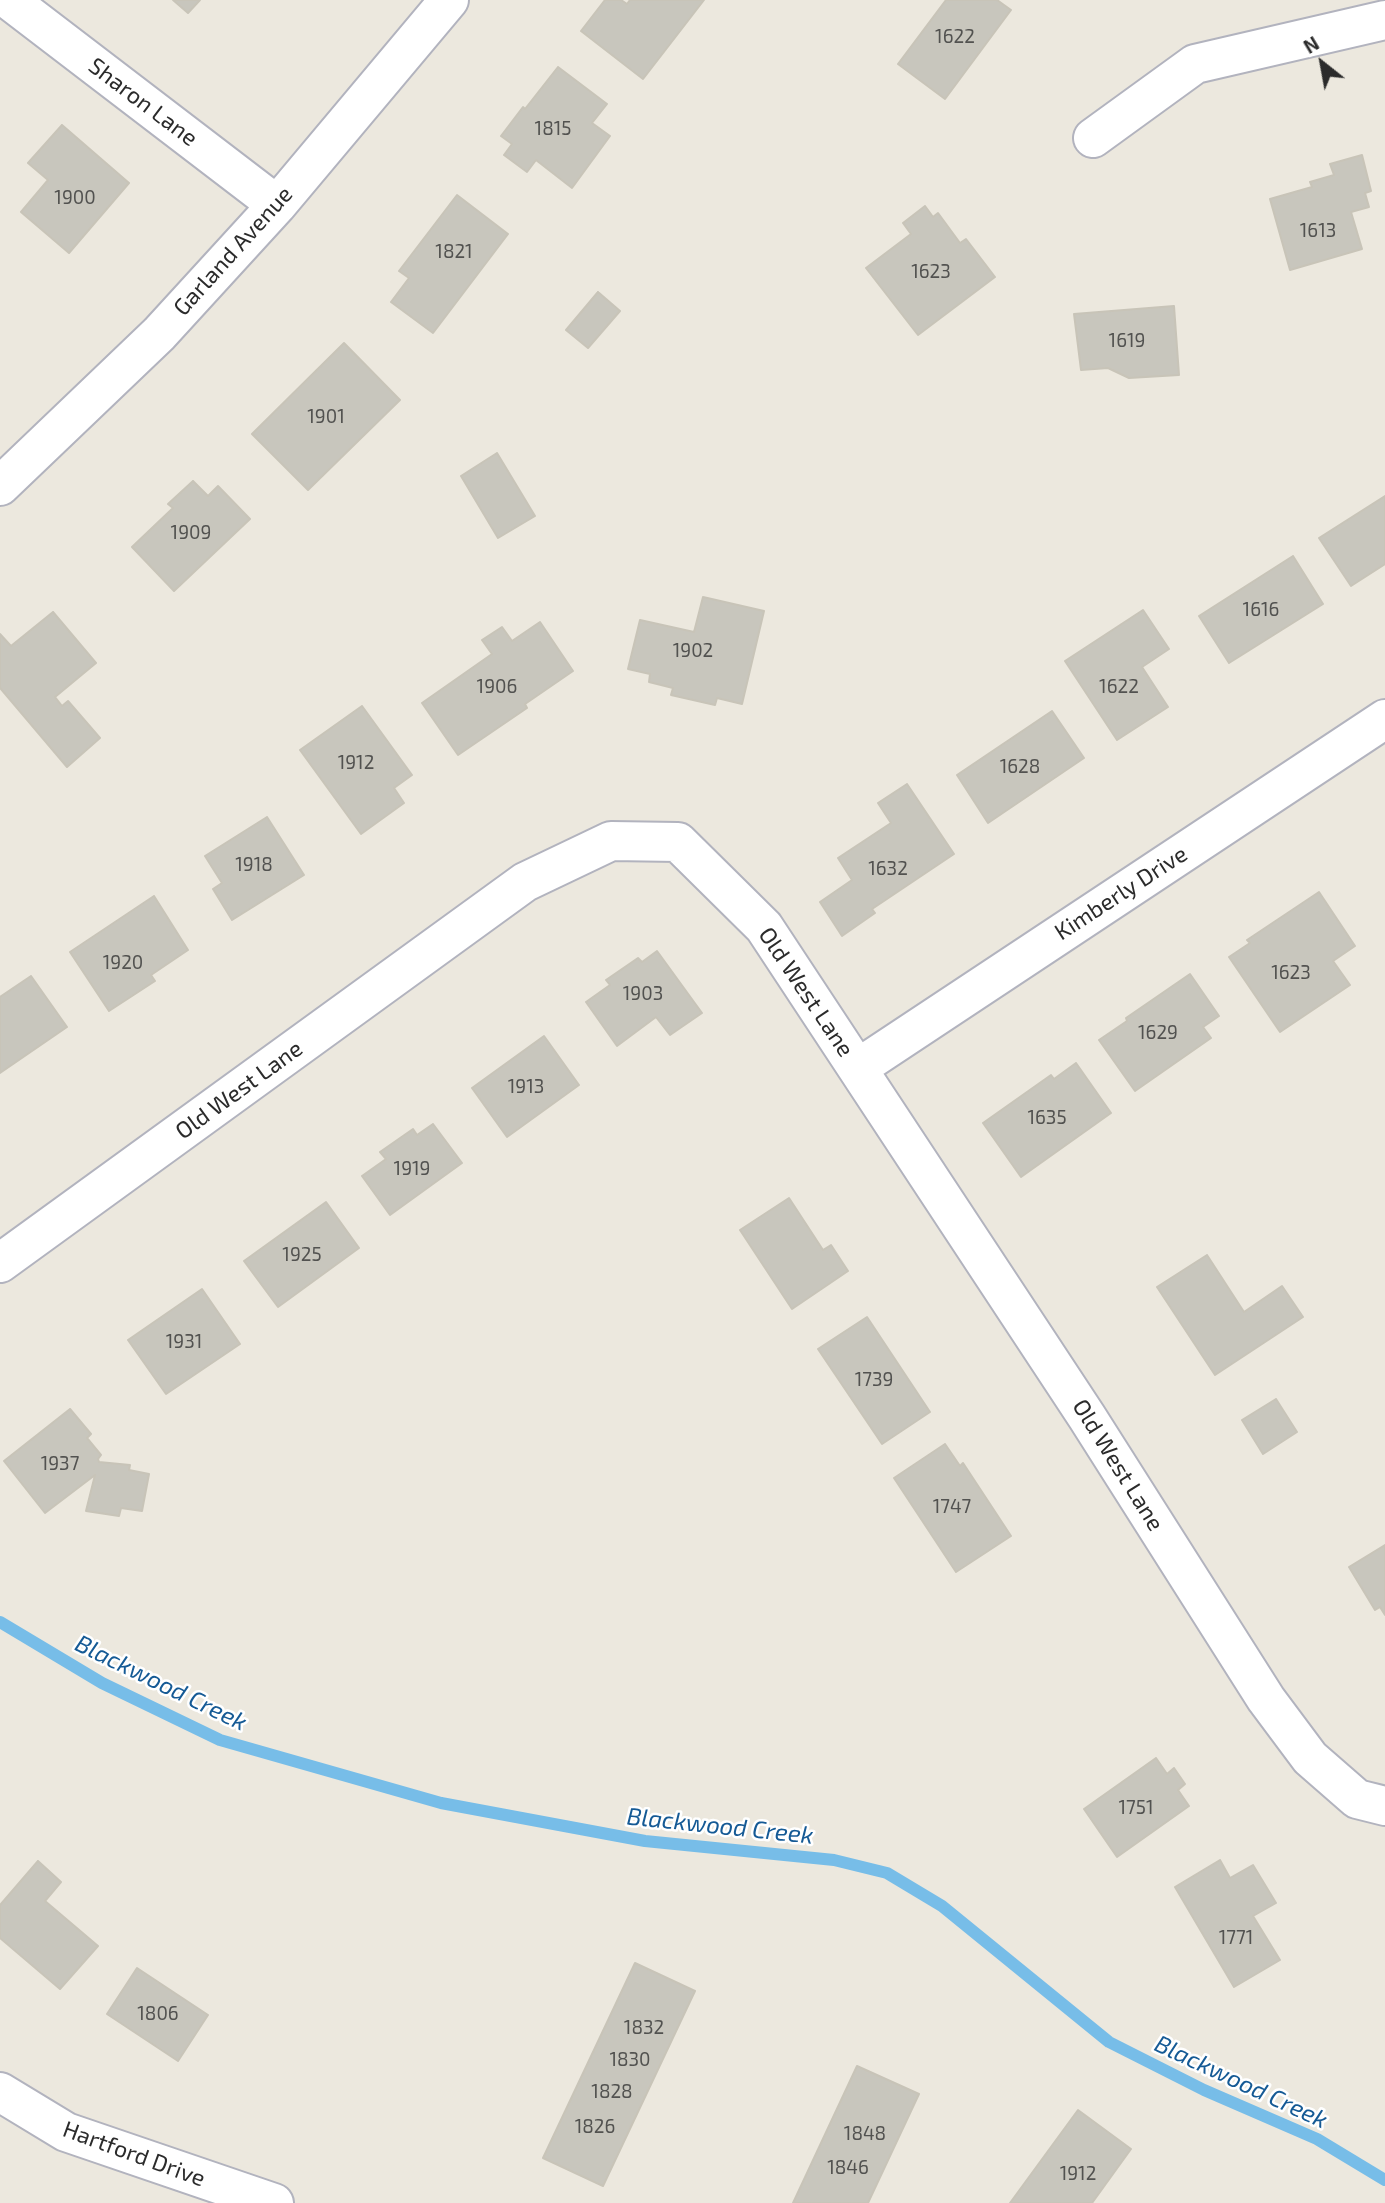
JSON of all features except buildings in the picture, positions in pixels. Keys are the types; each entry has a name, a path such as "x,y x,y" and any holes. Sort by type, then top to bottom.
{"street":[{"name":"Sharon Lane","path":"9,0 277,205"},
{"name":"Garland Avenue","path":"0,486 159,334 277,205 449,0"},
{"path":"1093,138 1195,64 1385,20"},
{"name":"Kimberly Drive","path":"858,1068 1385,719"},
{"name":"Old West Lane","path":"0,1263 525,882 611,841 678,842 764,928 1087,1417 1266,1699 1310,1758 1357,1799 1385,1806"},
{"name":"Hartford Drive","path":"0,2092 66,2132 274,2203"}],"waterway":[{"name":"Blackwood Creek","path":"0,1622 102,1683 220,1740 441,1803 645,1841 834,1860 887,1873 942,1906 1109,2042 1204,2090 1317,2139 1385,2180"}]}
